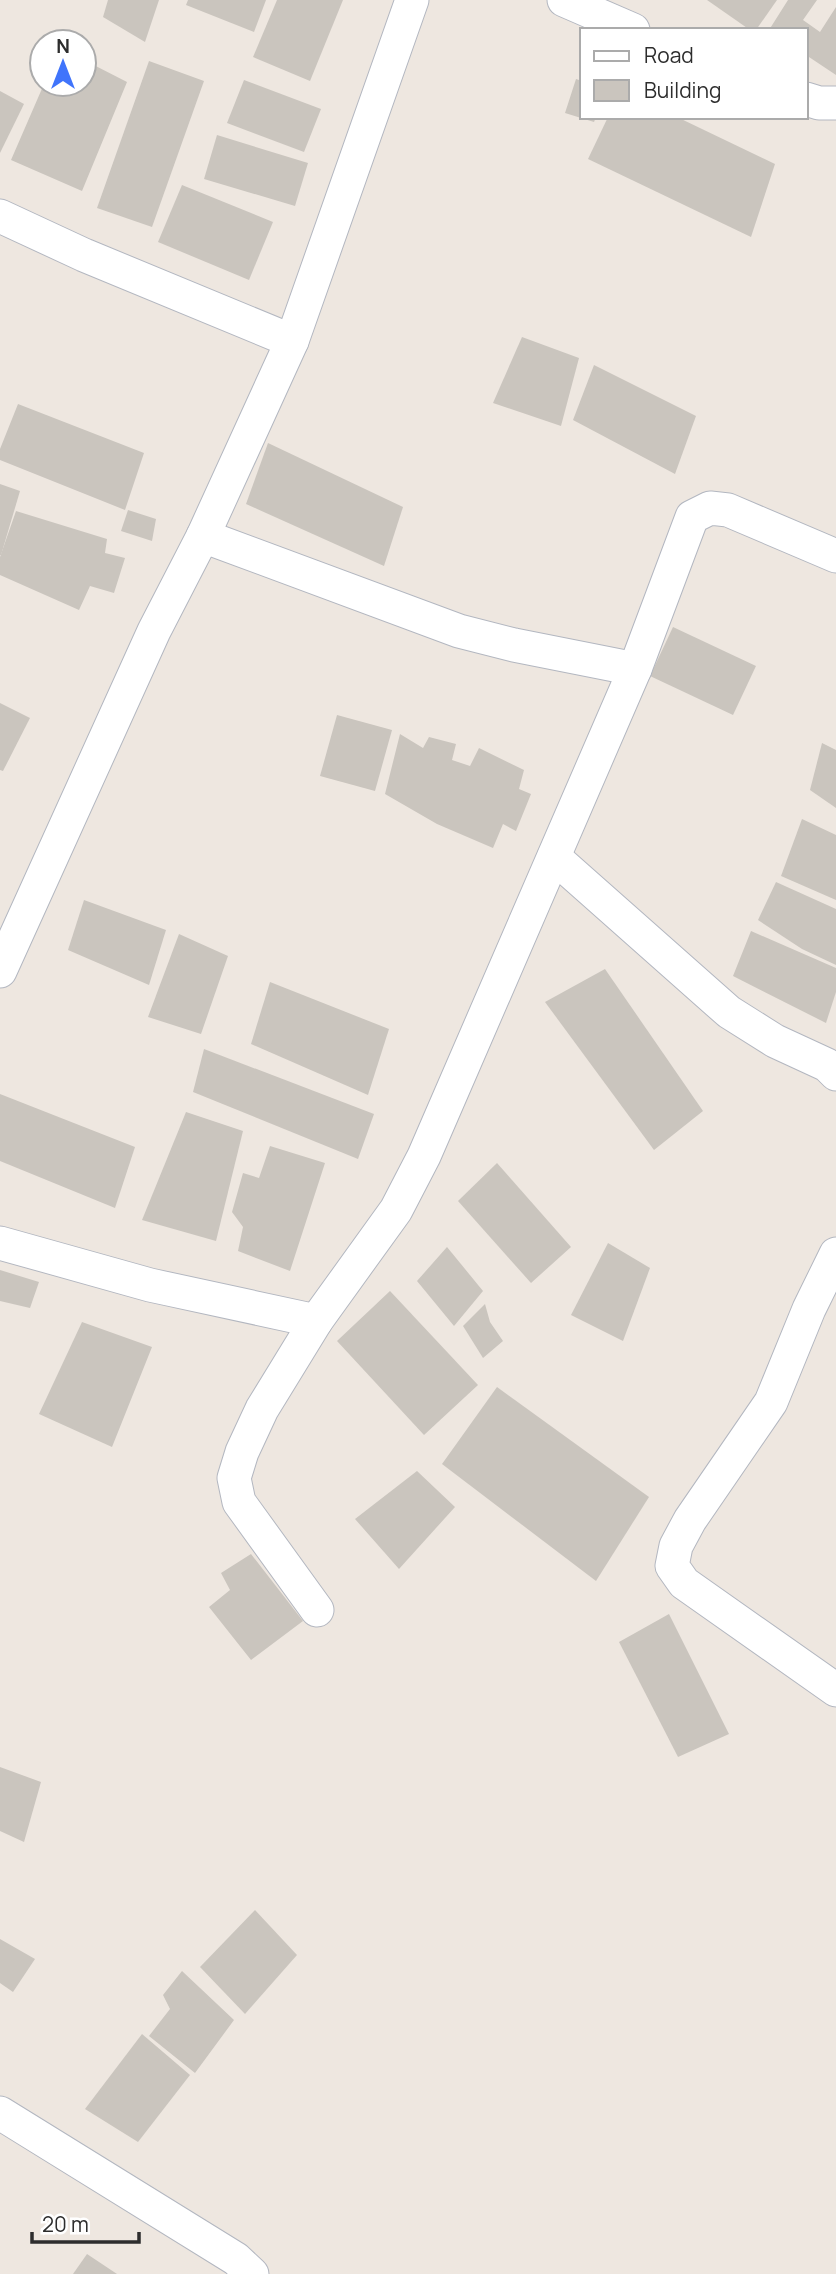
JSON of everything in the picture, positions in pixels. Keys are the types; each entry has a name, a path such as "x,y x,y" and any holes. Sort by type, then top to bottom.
{"street":[{"path":"0,971 154,631 203,536 292,341 412,0"},
{"path":"564,0 628,28"},
{"path":"808,100 836,103"},
{"path":"0,215 85,255 292,341"},
{"path":"317,1610 239,1502 234,1478 242,1452 262,1409 316,1321 396,1210 424,1156 635,669 692,517 710,508 728,510 836,556"},
{"path":"203,536 459,631 635,669"},
{"path":"554,857 729,1012 775,1041 827,1065 836,1074"},
{"path":"0,1243 150,1284 316,1321"},
{"path":"836,1254 809,1309 771,1402 691,1520 676,1546 672,1566 684,1583 836,1690"},
{"path":"0,2113 236,2259 252,2274"}],"building":[{"path":"108,0 159,0 145,42 103,17"},
{"path":"188,0 266,0 254,32 186,5"},
{"path":"277,0 343,0 310,81 253,57"},
{"path":"707,0 777,0 757,28 747,28"},
{"path":"788,0 817,0 803,20 820,32 836,7 836,75 808,56 808,28 770,28"},
{"path":"149,61 204,81 152,227 97,208"},
{"path":"98,67 127,82 82,191 11,160 38,98 98,98"},
{"path":"576,79 580,80 580,118 565,113"},
{"path":"244,80 321,109 304,152 227,123"},
{"path":"0,91 24,104 0,153"},
{"path":"607,119 681,119 775,164 751,237 588,159"},
{"path":"217,135 308,163 295,206 204,179"},
{"path":"182,185 273,222 249,280 158,242"},
{"path":"522,337 579,358 561,426 493,403"},
{"path":"594,365 696,416 675,474 573,420"},
{"path":"18,404 144,453 125,510 0,460 0,449"},
{"path":"268,443 403,507 384,566 246,504"},
{"path":"0,484 20,491 1,555 0,555"},
{"path":"128,510 156,519 152,541 121,531"},
{"path":"16,511 107,539 105,553 125,558 114,593 90,586 79,610 0,575 0,557"},
{"path":"673,627 756,666 733,715 650,676"},
{"path":"0,703 30,718 3,771 0,770"},
{"path":"337,715 392,730 375,791 320,776"},
{"path":"400,734 423,748 429,737 456,744 452,760 470,766 479,748 524,770 519,789 531,794 516,831 503,824 493,848 437,824 385,794"},
{"path":"822,743 836,750 836,808 810,790"},
{"path":"802,819 836,835 836,900 781,876"},
{"path":"776,882 836,909 836,965 802,949 758,920"},
{"path":"84,900 166,930 149,985 68,950"},
{"path":"751,931 836,968 836,992 826,1023 733,976"},
{"path":"179,934 228,956 201,1034 148,1017"},
{"path":"605,969 703,1111 654,1150 545,1002"},
{"path":"270,982 389,1029 368,1095 251,1044"},
{"path":"204,1049 374,1114 358,1159 193,1092"},
{"path":"0,1094 135,1147 115,1208 0,1161"},
{"path":"186,1112 243,1131 216,1241 142,1220"},
{"path":"270,1146 325,1163 290,1271 238,1251 243,1227 232,1212 243,1173 259,1178"},
{"path":"497,1163 571,1247 531,1283 458,1201"},
{"path":"608,1243 650,1268 623,1341 571,1315"},
{"path":"447,1247 483,1291 454,1326 417,1281"},
{"path":"0,1270 39,1282 30,1308 0,1301"},
{"path":"390,1291 478,1385 424,1435 337,1341"},
{"path":"485,1304 490,1322 503,1341 483,1358 463,1326"},
{"path":"82,1322 152,1347 112,1447 39,1414"},
{"path":"497,1387 649,1497 596,1581 442,1464"},
{"path":"417,1471 455,1507 399,1569 355,1519"},
{"path":"251,1554 303,1621 251,1660 209,1607 230,1590 221,1573"},
{"path":"669,1614 729,1734 678,1757 619,1642"},
{"path":"0,1767 41,1782 24,1842 0,1831"},
{"path":"255,1910 297,1955 245,2014 200,1967"},
{"path":"0,1939 35,1959 13,1992 0,1983"},
{"path":"182,1971 234,2020 195,2073 149,2036 170,2009 163,1995"},
{"path":"142,2034 190,2075 138,2142 85,2109"},
{"path":"87,2254 117,2274 73,2274"}]}
